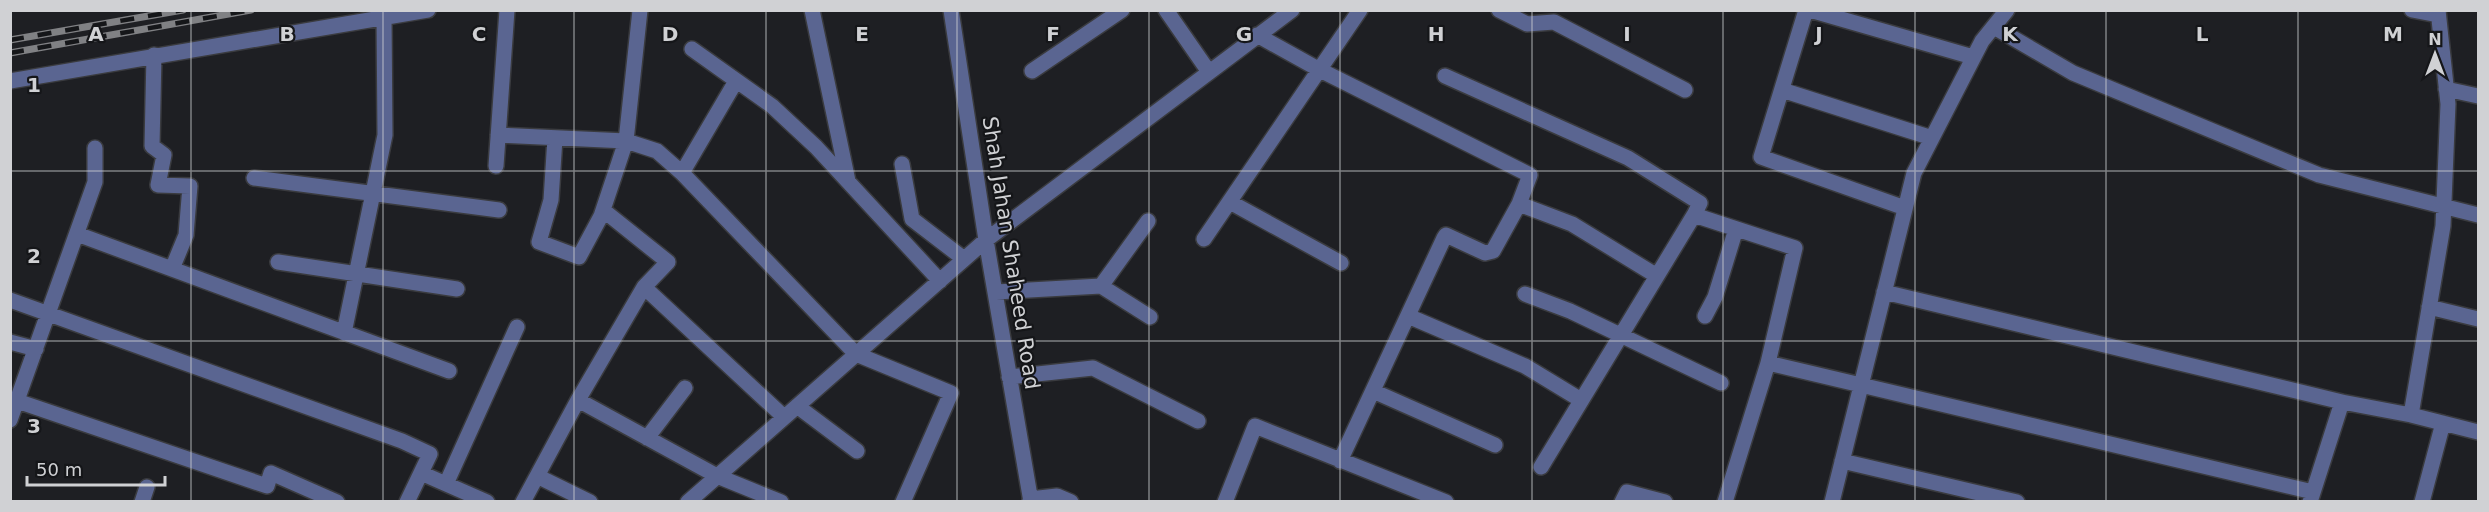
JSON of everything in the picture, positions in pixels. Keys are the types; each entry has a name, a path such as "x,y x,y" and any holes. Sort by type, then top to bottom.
{"street":[{"path":"10,81 428,10"},
{"path":"496,166 507,10"},
{"path":"555,138 551,200 539,242 579,257 603,210 626,141 640,10"},
{"path":"812,10 848,182"},
{"name":"Shah Jahan Shaheed Road","path":"951,10 986,240 1030,500"},
{"path":"1032,71 1122,10"},
{"path":"1166,10 1209,72"},
{"path":"688,501 986,240 1292,10"},
{"path":"1204,239 1360,10"},
{"path":"1499,10 1527,24 1554,22 1685,90"},
{"path":"1905,208 1761,157 1808,10 1973,57"},
{"path":"1832,501 1914,173 1982,41 2007,10"},
{"path":"2411,415 2443,226 2448,104 2438,13 2412,10"},
{"path":"344,333 385,135 384,17"},
{"path":"1994,27 2073,73 2319,175 2478,215"},
{"path":"1257,35 1320,70 1530,175 1518,204 1493,251 1489,254 1446,235 1340,461"},
{"path":"692,49 772,106 816,147 940,281"},
{"path":"154,55 152,146 164,155 158,184 190,186 186,234 172,269"},
{"path":"1445,76 1628,158 1700,203 1541,467"},
{"path":"682,173 736,81"},
{"path":"2446,89 2478,96"},
{"path":"1782,90 1932,138"},
{"path":"498,135 626,141 657,151 682,173 856,354 951,393 903,501"},
{"path":"10,420 95,182 95,148"},
{"path":"902,164 912,219 964,260"},
{"path":"254,178 499,210"},
{"path":"1230,202 1341,263"},
{"path":"1518,204 1572,224 1657,276"},
{"path":"523,501 578,400 644,287 668,262 603,210"},
{"path":"1694,215 1795,248 1768,363 1725,501"},
{"path":"1101,286 1148,221"},
{"path":"1705,316 1715,297 1736,229"},
{"path":"77,234 449,371"},
{"path":"278,262 457,289"},
{"path":"996,292 1101,286 1150,317"},
{"path":"644,287 784,417"},
{"path":"1884,292 2342,402 2411,415 2478,432"},
{"path":"1525,294 1570,311 1721,383"},
{"path":"10,300 49,312 402,441 430,454 407,501"},
{"path":"2429,307 2478,319"},
{"path":"1408,316 1525,366 1581,400"},
{"path":"446,484 517,327"},
{"path":"10,342 36,349"},
{"path":"1768,363 2311,497 2342,402"},
{"path":"1009,377 1093,368 1198,421"},
{"path":"647,438 685,388"},
{"path":"1373,391 1495,445"},
{"path":"17,400 267,486 271,473 337,501"},
{"path":"578,400 717,476 781,501"},
{"path":"797,406 857,451"},
{"path":"2422,501 2443,423"},
{"path":"1225,501 1254,426 1446,501"},
{"path":"1842,461 2017,501"},
{"path":"421,473 487,501"},
{"path":"537,476 590,501"},
{"path":"1622,501 1627,492 1665,501"},
{"path":"1030,500 1057,496 1071,501"}],"railway":[{"path":"10,40 183,10"},
{"path":"10,53 251,10"}]}
